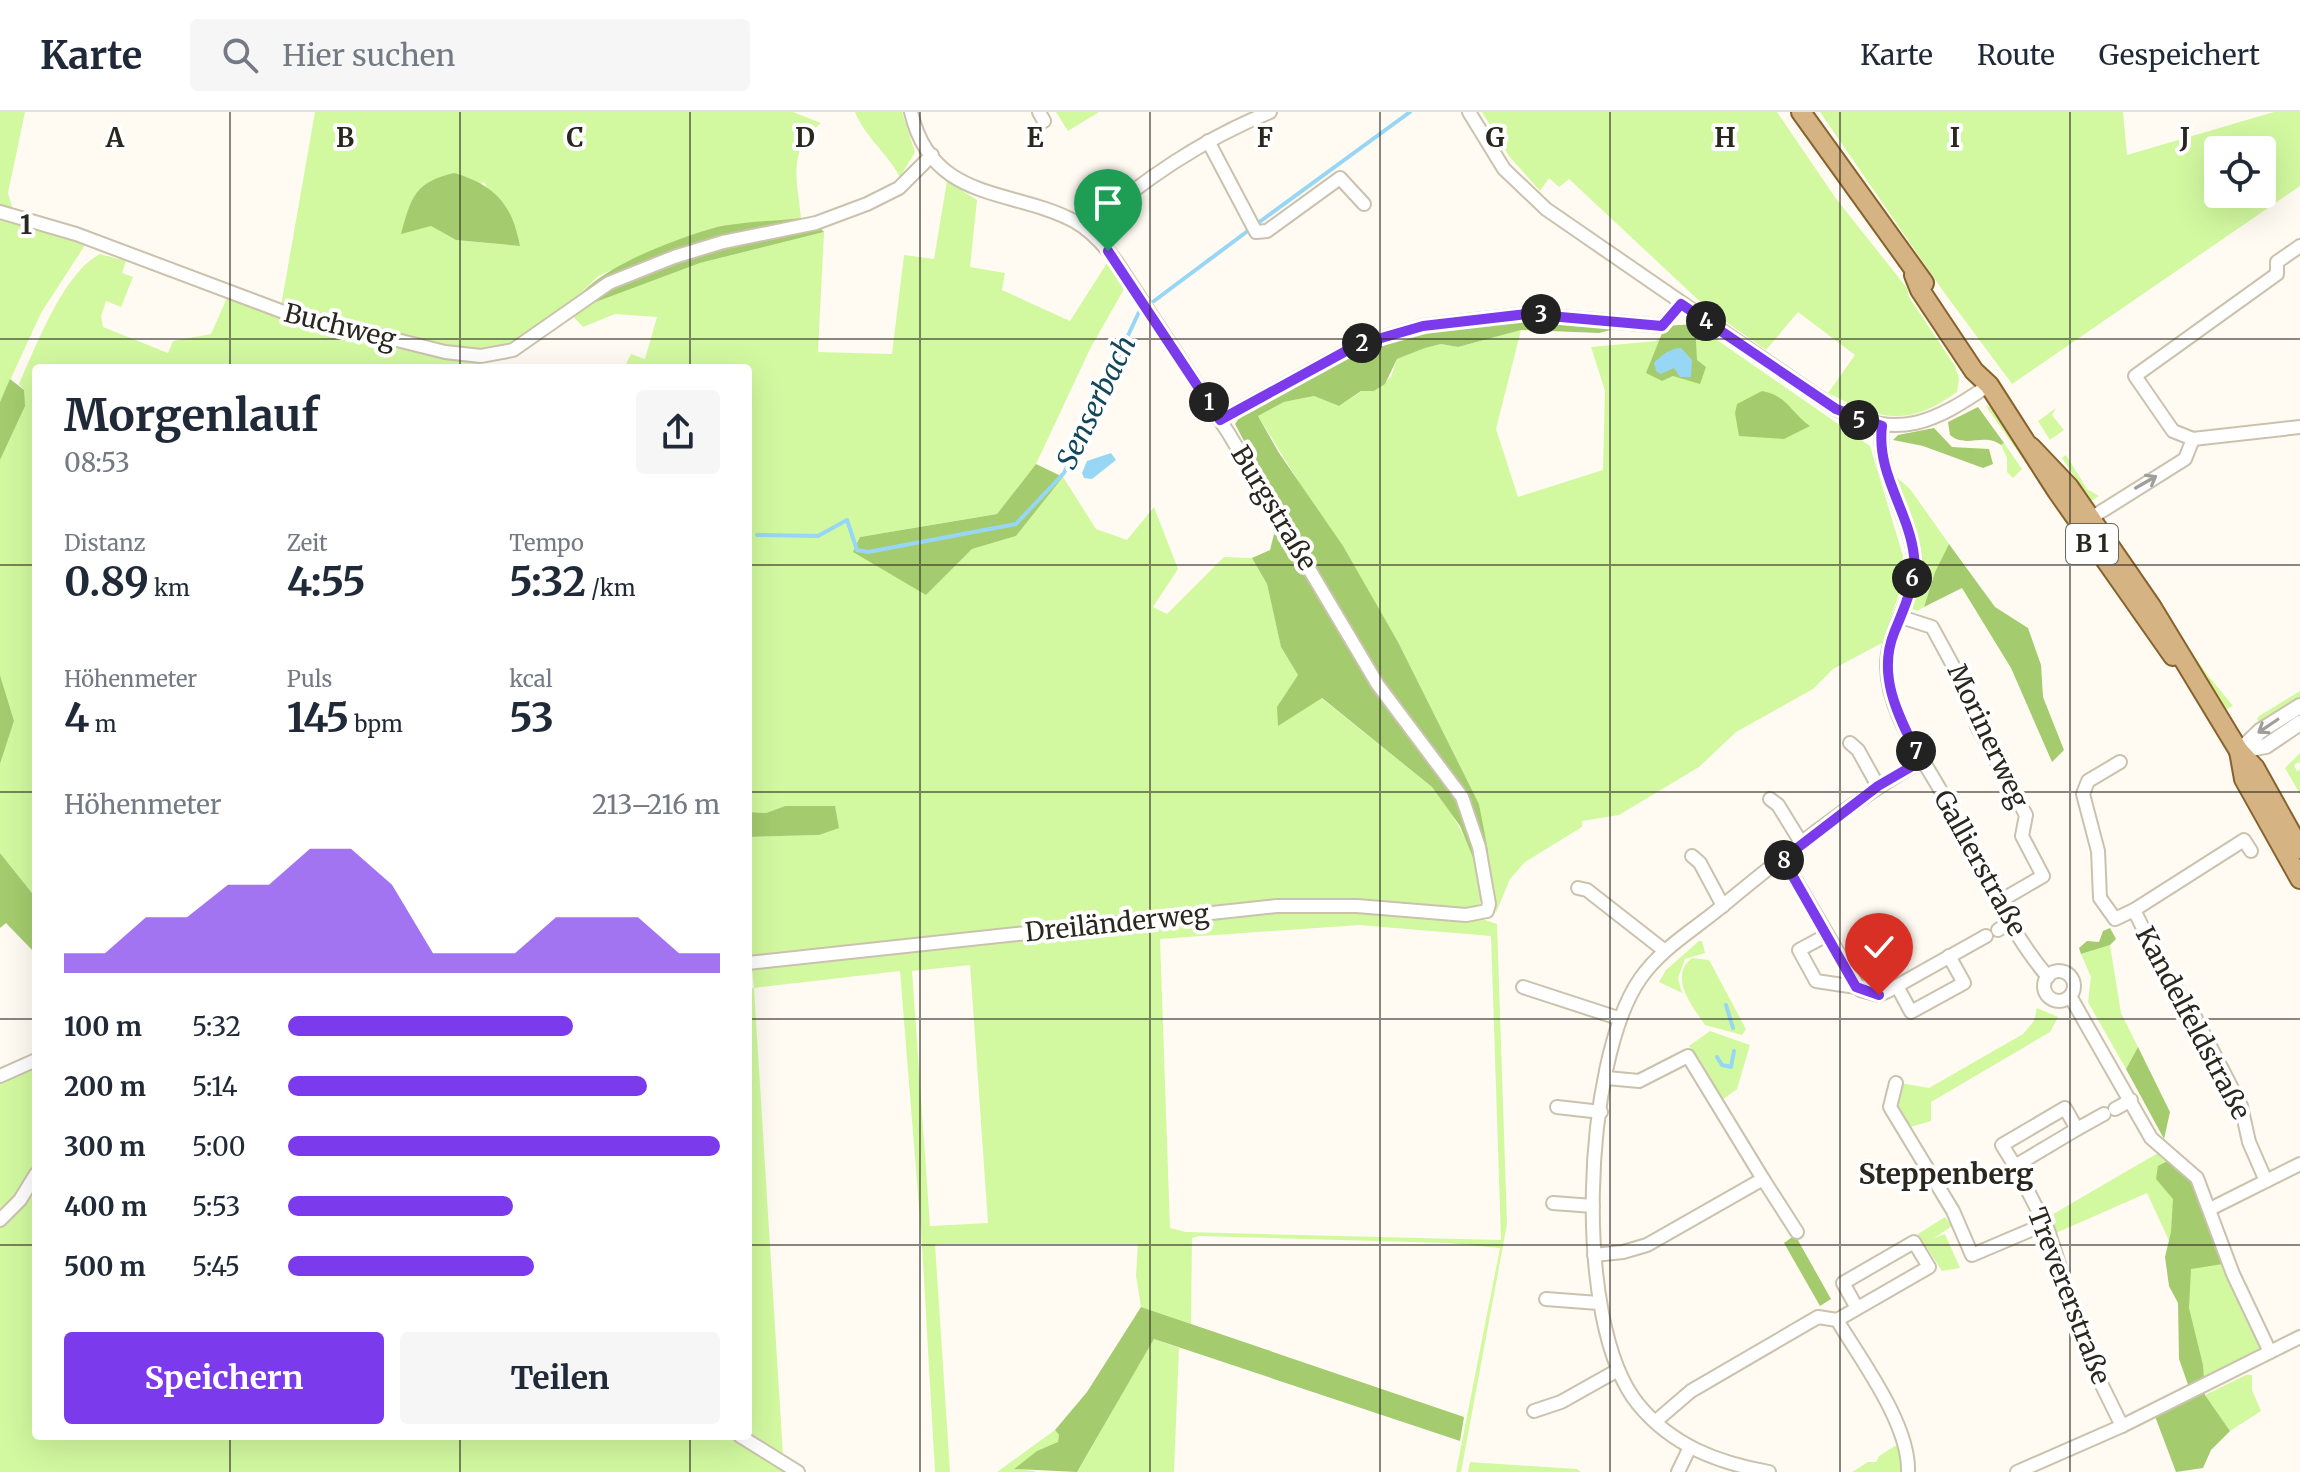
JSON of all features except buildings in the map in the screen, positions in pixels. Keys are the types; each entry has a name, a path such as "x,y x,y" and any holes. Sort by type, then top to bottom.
{"main road":[{"name":"B 1","path":"1801,112 1914,275 1920,290 1974,371 1989,385 2031,447 2057,491 2157,638 2190,671"},
{"name":"B 1","path":"2031,447 2050,464 2091,518 2165,626 2239,751 2255,768 2300,849"},
{"name":"B 1","path":"2239,751 2244,779 2300,879"}],"street":[{"name":"Burgstraße","path":"911,112 932,155 952,174 976,189 1070,219 1086,229 1118,264 1220,420 1378,685 1462,797 1479,847 1489,896 1487,911"},
{"path":"1086,229 1151,175 1208,141 1270,112"},
{"path":"1469,112 1495,157 1529,196 1836,409 1882,426 1913,425 1936,418 1989,385"},
{"path":"1208,141 1256,232 1267,231 1340,178 1364,204"},
{"name":"Buchweg","path":"0,212 76,234 281,311 445,352 481,356 513,350 609,283 674,257 723,242 816,223 887,195 932,155"},
{"path":"2300,246 2277,262 2277,274 2135,376 2173,431 2193,439 2300,427"},
{"path":"1220,420 1324,361 1386,335 1457,321 1527,314 1662,326 1681,304"},
{"name":"Gallierstraße","path":"1882,426 1882,462 1914,554 1910,588 1890,643 1890,691 1921,761 2011,921 2048,977"},
{"path":"2091,518 2185,459 2193,439"},
{"name":"Morinerweg","path":"1901,617 1932,627 1947,650 1981,717 1977,726 2026,815 2022,836 2043,876 2000,901"},
{"path":"2239,751 2260,731 2300,706"},
{"path":"2239,751 2266,746 2300,723"},
{"path":"1850,743 1858,750 1878,786"},
{"path":"1769,1472 1722,1462 1690,1447 1638,1404 1618,1370 1598,1303 1593,1206 1601,1112 1618,1018 1641,978 1665,951 1878,786 1921,761"},
{"name":"Kandelfeldstraße","path":"2120,762 2088,781 2083,794 2098,851 2100,898 2115,919 2244,840 2251,851"},
{"path":"1770,799 1778,805 1802,844"},
{"path":"1692,856 1700,863 1723,906"},
{"path":"1783,859 1856,987"},
{"path":"1578,888 1587,890 1665,951"},
{"name":"Dreiländerweg","path":"752,963 1277,906 1357,906 1466,915 1487,911"},
{"name":"Kandelfeldstraße","path":"2134,910 2166,975 2193,1013 2241,1106 2249,1142 2266,1181"},
{"path":"1827,935 1799,950 1816,981 1856,987 1879,995 2011,921"},
{"path":"1897,986 1911,1012 1964,983 1949,956"},
{"name":"Gallierstraße","path":"2056,972 2067,974 2074,984 2070,996 2062,1001 2051,998 2045,989 2048,977 2056,972"},
{"path":"1523,987 1618,1018"},
{"name":"Gallierstraße","path":"2070,996 2155,1144 2197,1178 2233,1274 2270,1352"},
{"path":"1607,1078 1639,1081 1688,1056 1797,1232"},
{"path":"0,1076 32,1062"},
{"path":"1896,1083 1890,1107 1953,1211 1972,1255 2045,1224"},
{"path":"2015,1166 2131,1100"},
{"path":"1557,1107 1601,1112"},
{"name":"Trevererstraße","path":"2077,1129 2065,1108 2002,1145 2045,1224 2089,1359 2122,1426"},
{"path":"2210,1209 2300,1164"},
{"path":"1594,1255 1623,1252 1647,1245 1763,1179"},
{"path":"0,1220 20,1200 32,1180"},
{"path":"1553,1203 1593,1206"},
{"path":"1837,1320 1929,1267 1914,1242 1843,1283 1857,1308"},
{"path":"1546,1299 1598,1303"},
{"path":"1656,1421 1691,1391 1822,1316 1837,1320 1898,1425 1906,1449 1908,1472"},
{"path":"2025,1471 2300,1337"},
{"path":"1534,1411 1561,1402 1618,1370"},
{"path":"746,1440 798,1472"},
{"path":"1678,1472 1690,1447"}],"green space":[{"path":"0,112 25,112 8,193 13,210 0,206"},
{"path":"315,112 793,112 821,123 810,133 799,155 797,178 801,218 705,230 598,276 573,301 510,346 481,352 446,349 281,306","holes":["484,182 519,246 456,240 431,226 401,233"]},
{"path":"855,112 902,112 915,152 900,177 865,129"},
{"path":"1056,112 1099,112 1068,131"},
{"path":"1482,112 1777,112 1837,200 1907,288 1909,297 1955,366 1959,379 1957,392 1923,411 1893,416 1863,409 1828,393 1855,355 1798,312 1766,350 1708,309 1569,179 1559,187 1549,178 1540,191 1509,156"},
{"path":"1820,112 2123,112 2127,155 2274,112 2300,112 2300,186 2276,202 2276,136 2204,136 2204,208 2268,208 2012,384 1943,291"},
{"path":"454,173 491,190 499,198 512,219 520,246 456,240 431,226 401,234 412,201 423,186"},
{"path":"947,181 977,200 970,267 1005,273 1002,290 1070,321 1107,263 1124,289 1090,349 1036,464 997,514 860,537 926,595 972,549 1016,536 1063,477 1096,529 1127,540 1154,507 1178,569 1153,607 1167,614 1224,557 1252,558 1267,584 1281,647 1305,685 1432,787 1450,811 1475,861 1482,893 1479,906 1470,911 1356,903 752,958 752,837 819,835 834,806 785,806 766,813 752,812 752,364 626,364 631,354 645,359 657,317 615,314 583,327 569,312 700,263 824,232 818,352 892,354 904,255 934,259"},
{"path":"0,218 79,240 85,245 41,313 0,402"},
{"path":"801,218 815,222 824,232 700,263 569,312 577,298 608,273 668,244 726,225"},
{"path":"100,254 126,261 122,273 133,277 121,307 106,301 101,316 103,327 168,353 173,341 211,334 227,298 280,314 480,358 480,364 32,364 32,893 0,853 0,764 14,721 0,675 0,460 24,390 19,384 42,332 74,277"},
{"path":"1534,319 1618,328 1599,333 1521,330 1458,347 1441,344 1397,359 1385,384 1374,391 1361,391 1339,406 1314,396 1284,402 1258,416 1279,453 1343,546 1398,642 1479,804 1488,858 1477,867 1460,826 1432,787 1322,698 1278,726 1277,707 1298,675 1281,647 1267,584 1252,558 1270,550 1274,534 1266,512 1263,477 1235,424 1241,415 1346,355 1464,324"},
{"path":"1695,324 1697,360 1706,367 1700,384 1673,376 1662,381 1646,373 1665,326"},
{"path":"1701,329 1870,446 1903,556 1901,588 1882,643 1833,669 1813,689 1736,732 1699,767 1619,815 1582,821 1582,827 1525,862 1510,879 1496,913 1479,804 1398,642 1258,416 1284,402 1314,396 1339,406 1362,391 1374,391 1391,377 1397,359 1441,344 1458,347 1521,330 1496,429 1518,497 1603,470 1605,391 1591,347 1656,341 1662,336"},
{"path":"10,379 24,390 25,406 0,460 0,402"},
{"path":"1762,391 1778,396 1810,426 1784,439 1739,436 1735,413 1737,404"},
{"path":"1985,405 1996,410 2011,430 2008,432 2112,585"},
{"path":"1978,407 2004,443 2001,445 1988,440 1962,441 1950,435 1948,422"},
{"path":"2056,408 2052,415 2064,430 2050,440 2038,421"},
{"path":"1934,428 1952,447 1989,449 1993,464 1983,468 1923,446 1893,440 1898,435"},
{"path":"2004,443 2022,469 2013,478 2007,472 2007,458 2001,445"},
{"path":"2066,455 2087,489 2099,496 2091,501 2062,458"},
{"path":"1036,464 1063,477 1016,536 972,549 926,595 853,552 860,537 997,514"},
{"path":"1893,474 1910,489 1949,544 1935,572 1924,607 1917,611 1909,607 1920,567 1920,552"},
{"path":"1949,544 1995,607 2028,628 2041,665 2043,697 2064,750 2052,762 2011,668 1962,588 1924,607 1935,572"},
{"path":"2145,586 2206,673 2233,706 2224,710"},
{"path":"0,675 14,721 0,764"},
{"path":"2300,691 2300,699 2260,724 2259,716"},
{"path":"2300,753 2300,764 2294,765 2297,771 2300,770 2300,794 2285,768"},
{"path":"785,806 835,806 839,828 819,835 752,837 752,812 766,813"},
{"path":"0,853 32,893 32,950 6,923 0,928"},
{"path":"1355,911 1482,919 1497,924 1507,1224 1461,1472 1456,1472 1500,1248 1447,1243 1199,1236 1192,1238 1191,1324 1141,1307 1136,1276 1138,1244 935,1244 950,1472 935,1472 922,1245 900,971 754,988 752,969 1285,912","holes":["1359,925 1491,936 1501,1240 1186,1232 1170,1228 1160,939","970,965 988,1223 930,1226 912,971"]},
{"path":"2110,928 2116,939 2110,945 2081,954 2079,948 2087,941 2099,942 2103,931"},
{"path":"1702,941 1705,953 1685,959 1678,978 1682,993 1659,982 1666,970"},
{"path":"2110,945 2121,1013 2138,1047 2126,1069 2088,1002 2091,977 2081,954"},
{"path":"1692,958 1709,960 1746,1029 1742,1035 1705,1025 1694,1009 1682,983 1685,966"},
{"path":"754,988 783,1455 752,1436"},
{"path":"2037,1008 2058,1017 2050,1032 1931,1102 1931,1121 1903,1129 1890,1107 1901,1083 1929,1088 2023,1034 2034,1021"},
{"path":"1710,1031 1750,1045 1737,1089 1722,1100 1689,1046"},
{"path":"2138,1047 2170,1112 2164,1139 2126,1069"},
{"path":"32,1067 32,1174 0,1215 0,1083"},
{"path":"2163,1150 2270,1352 2204,1387 2171,1245 2147,1193 2049,1236 2043,1220"},
{"path":"2175,1157 2186,1167 2229,1263 2191,1269 2189,1308 2203,1365 2205,1395 2230,1431 2211,1450 2203,1468 2176,1472 2153,1411 2191,1393 2179,1359 2178,1303 2169,1286 2165,1257 2171,1232 2173,1199 2156,1179 2158,1166"},
{"path":"32,1187 32,1440 737,1440 789,1472 0,1472 0,1226 19,1208"},
{"path":"1945,1217 1952,1226 1934,1238 1945,1234 1960,1268 1942,1271 1918,1234"},
{"path":"1795,1235 1831,1299 1820,1306 1784,1243"},
{"path":"1141,1307 1464,1417 1460,1441 1154,1339 1077,1472 1014,1469 1037,1451 1058,1442 1059,1435 1055,1430 1087,1392"},
{"path":"1154,1339 1179,1348 1174,1472 1077,1472"},
{"path":"2252,1375 2252,1390 2261,1411 2230,1431 2205,1395"},
{"path":"1055,1430 1059,1435 1058,1442 1015,1468 1038,1472 997,1472"},
{"path":"1898,1444 1903,1472 1852,1472 1868,1462 1876,1462 1879,1456"},
{"path":"1470,1462 1577,1469 1581,1472 1468,1472"}],"water":[{"path":"1681,348 1692,360 1691,377 1680,377 1674,368 1661,374 1656,371 1654,363 1657,360"},
{"path":"1111,453 1116,460 1092,479 1084,478 1082,473 1087,461"}],"waterway":[{"name":"Senserbach","path":"1258,223 1410,112"},
{"name":"Senserbach","path":"1154,301 1249,230"},
{"name":"Senserbach","path":"757,535 818,536 847,520 857,550 868,552 1016,524 1064,473 1139,312"},
{"path":"1726,1005 1733,1028"},
{"path":"1717,1057 1722,1065 1731,1067 1734,1051"}],"district":[{"name":"Steppenberg","path":"1946,1174"}],"route":[{"path":"1108,251 1220,420 1324,361 1386,335 1423,326 1527,314 1662,326 1673,317 1681,304 1836,409 1858,420 1882,426 1882,462 1914,554 1915,567 1890,643 1887,665 1890,691 1896,711 1921,761 1878,786 1783,859 1856,987 1879,995"}]}
